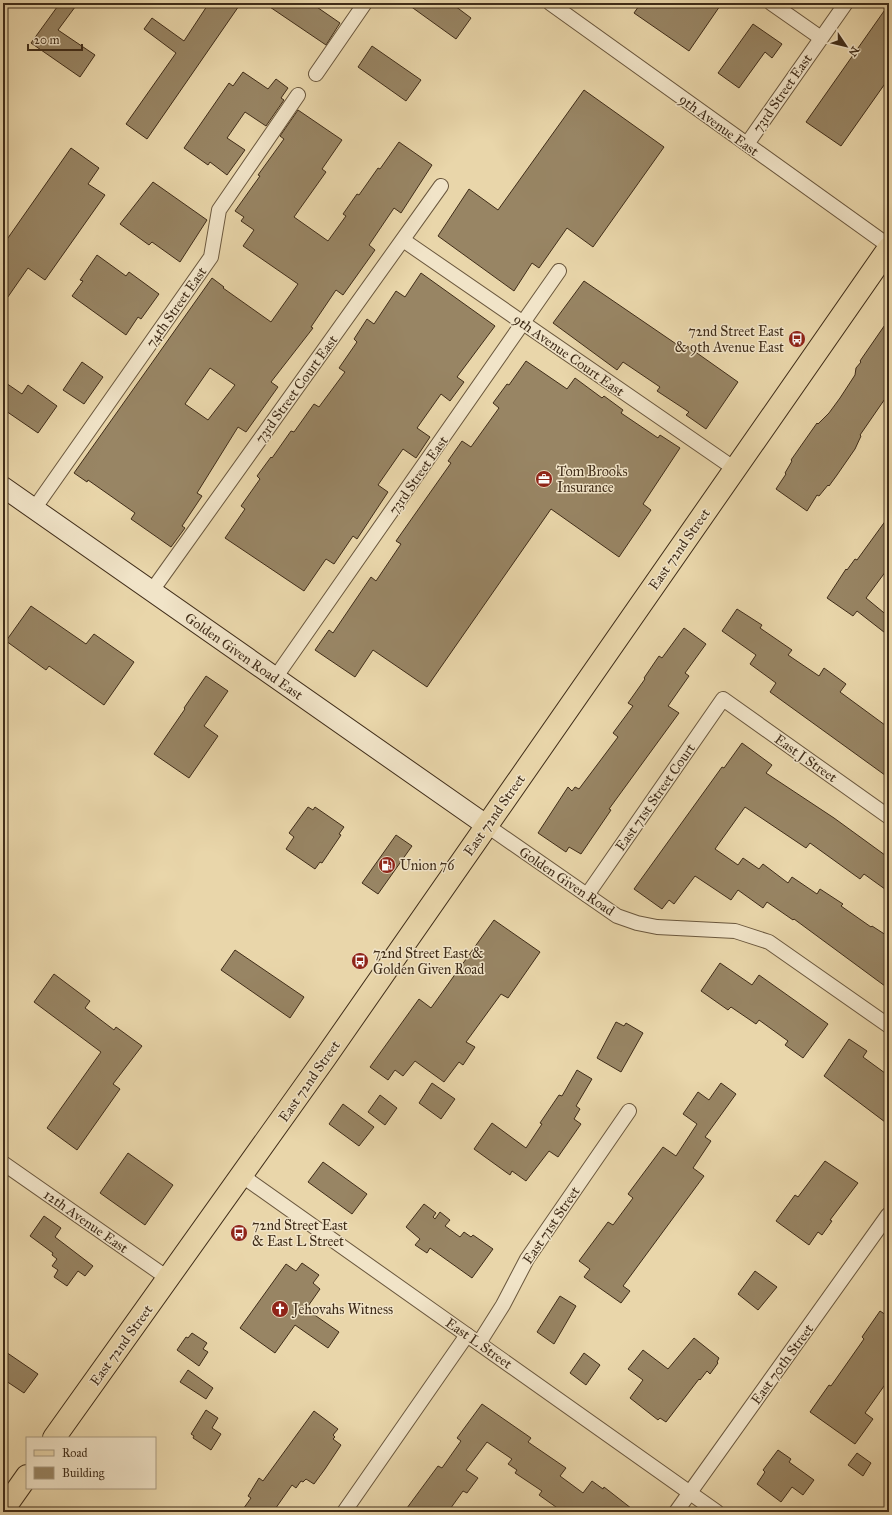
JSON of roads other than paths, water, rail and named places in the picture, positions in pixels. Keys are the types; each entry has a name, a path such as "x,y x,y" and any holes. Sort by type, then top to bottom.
{"main road":[{"name":"East 72nd Street","path":"55,1437 169,1279 241,1175 333,1047 889,247"},
{"path":"3,1510 26,1477"}],"street":[{"path":"316,74 365,3"},
{"name":"9th Avenue East","path":"550,3 889,247"},
{"path":"771,3 821,38"},
{"name":"73rd Street East","path":"747,144 846,3"},
{"name":"74th Street East","path":"34,510 211,257 219,210 298,95"},
{"name":"73rd Street Court East","path":"151,592 441,186"},
{"name":"9th Avenue Court East","path":"403,240 735,469"},
{"name":"73rd Street East","path":"275,678 524,324 559,271"},
{"name":"Golden Given Road East","path":"3,487 486,825"},
{"name":"East J Street","path":"723,699 889,817"},
{"name":"East 71st Street Court","path":"587,895 723,699"},
{"name":"Golden Given Road","path":"486,825 617,916 637,923 673,929 735,931 769,942 889,1026"},
{"name":"East 71st Street","path":"479,1343 503,1306 527,1259 629,1111"},
{"name":"12th Avenue East","path":"3,1163 169,1279"},
{"name":"East L Street","path":"241,1175 717,1512"},
{"name":"East 70th Street","path":"676,1512 888,1215"},
{"path":"344,1512 467,1335"}],"place":[{"name":"72nd Street East & 9th Avenue East","path":"797,339"},
{"name":"Tom Brooks Insurance","path":"544,479"},
{"name":"Union 76","path":"387,865"},
{"name":"72nd Street East & Golden Given Road","path":"360,961"},
{"name":"72nd Street East & East L Street","path":"239,1233"},
{"name":"Jehovahs Witness","path":"280,1309"}]}
